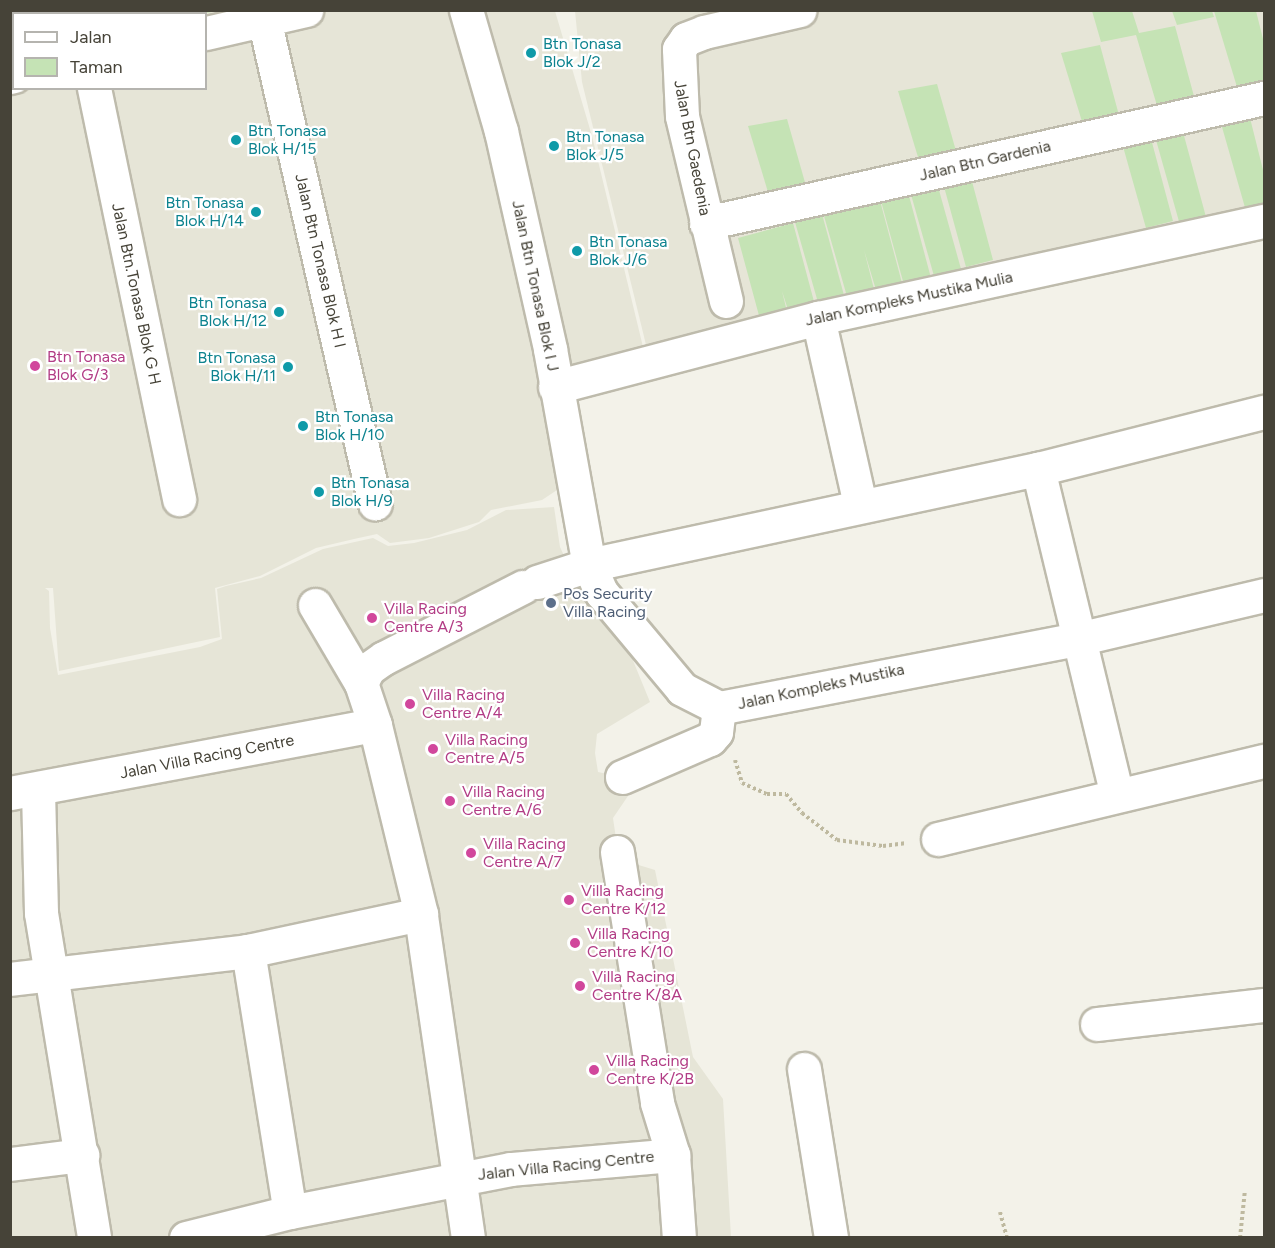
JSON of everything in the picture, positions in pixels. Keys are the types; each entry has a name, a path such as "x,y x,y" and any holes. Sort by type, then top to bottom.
{"street":[{"path":"207,33 306,10"},
{"name":"Jalan Btn Tonasa Blok I J","path":"466,10 514,187 589,565"},
{"path":"697,27 800,10"},
{"name":"Jalan Btn Tonasa Blok H I","path":"264,19 375,503"},
{"name":"Jalan Btn Gaedenia","path":"697,27 679,49 678,77 706,223 726,301"},
{"name":"Jalan Btn.Tonasa Blok G H","path":"94,90 179,499"},
{"name":"Jalan Btn Gardenia","path":"706,223 1264,98"},
{"name":"Jalan Kompleks Mustika Mulia","path":"555,387 818,318 1264,221"},
{"path":"818,318 860,505"},
{"path":"361,682 368,669 384,658 530,584 589,565 860,505 1038,469 1264,412"},
{"path":"1038,469 1082,638 1117,795"},
{"name":"Jalan Kompleks Mustika","path":"589,565 601,592 662,669 682,689 719,708 1082,638"},
{"path":"1082,638 1264,595"},
{"name":"Jalan Villa Racing Centre","path":"315,605 361,682 375,725 421,914 468,1238"},
{"path":"622,777 710,739 716,732 719,708"},
{"name":"Jalan Villa Racing Centre","path":"94,1238 24,791 375,725"},
{"path":"938,839 1264,761"},
{"name":"Jalan Villa Racing Centre","path":"617,852 657,1103 673,1155 679,1238"},
{"path":"10,979 248,951 421,914"},
{"path":"248,951 290,1212"},
{"path":"1097,1024 1264,1005"},
{"path":"804,1069 831,1238"},
{"path":"10,1164 82,1155"},
{"name":"Jalan Villa Racing Centre","path":"186,1238 290,1212 511,1169 673,1155"}],"path":[{"path":"719,708 742,783 767,794 786,794 802,813 837,840 883,846 938,839"},
{"path":"1239,1238 1245,1190"},
{"path":"1000,1212 1007,1238"}],"shaded area":[{"path":"11,11 555,11 592,136 644,351 575,372 560,488 542,500 491,510 479,522 429,538 390,543 377,534 354,539 316,548 260,576 215,588 220,637 59,671 53,588 45,588 49,591 50,628 58,675 200,647 222,639 217,589 261,578 323,549 373,538 388,546 414,543 467,530 506,510 554,507 560,547 592,616 618,624 650,702 597,734 595,753 598,772 617,776 628,796 613,818 619,859 655,870 693,1057 723,1099 731,1237 11,1237"},
{"path":"575,11 1264,11 1264,214 648,353 582,82"}],"green space":[{"path":"62,10 217,11 207,13"},
{"path":"1092,11 1132,11 1139,33 1175,26 1195,100 1158,109 1136,35 1101,42"},
{"path":"1172,11 1212,11 1214,17 1177,25"},
{"path":"1214,11 1256,11 1264,43 1264,80 1237,87"},
{"path":"1100,45 1120,119 1084,128 1061,53"},
{"path":"937,84 958,158 921,167 898,91"},
{"path":"1250,118 1264,174 1264,206 1246,211 1222,127"},
{"path":"787,119 808,193 771,202 748,126"},
{"path":"1183,132 1206,217 1180,225 1156,140"},
{"path":"1150,135 1173,221 1146,228 1122,143"},
{"path":"970,174 993,260 966,267 943,183"},
{"path":"937,183 961,269 934,276 910,191"},
{"path":"908,192 931,278 904,285 881,201"},
{"path":"879,197 902,283 876,290 864,250 875,293 848,300 824,216"},
{"path":"822,214 845,299 819,306 795,222"},
{"path":"793,223 816,309 790,316 782,291 788,316 761,323 738,238"}],"place":[{"name":"Btn Tonasa Blok J/2","path":"531,53"},
{"name":"Btn Tonasa Blok H/15","path":"236,140"},
{"name":"Btn Tonasa Blok J/5","path":"554,146"},
{"name":"Btn Tonasa Blok H/14","path":"256,212"},
{"name":"Btn Tonasa Blok J/6","path":"577,251"},
{"name":"Btn Tonasa Blok H/12","path":"279,312"},
{"name":"Btn Tonasa Blok G/3","path":"35,366"},
{"name":"Btn Tonasa Blok H/11","path":"288,367"},
{"name":"Btn Tonasa Blok H/10","path":"303,426"},
{"name":"Btn Tonasa Blok H/9","path":"319,492"},
{"name":"Pos Security Villa Racing","path":"551,603"},
{"name":"Villa Racing Centre A/3","path":"372,618"},
{"name":"Villa Racing Centre A/4","path":"410,704"},
{"name":"Villa Racing Centre A/5","path":"433,749"},
{"name":"Villa Racing Centre A/6","path":"450,801"},
{"name":"Villa Racing Centre A/7","path":"471,853"},
{"name":"Villa Racing Centre K/12","path":"569,900"},
{"name":"Villa Racing Centre K/10","path":"575,943"},
{"name":"Villa Racing Centre K/8A","path":"580,986"},
{"name":"Villa Racing Centre K/2B","path":"594,1070"}]}
